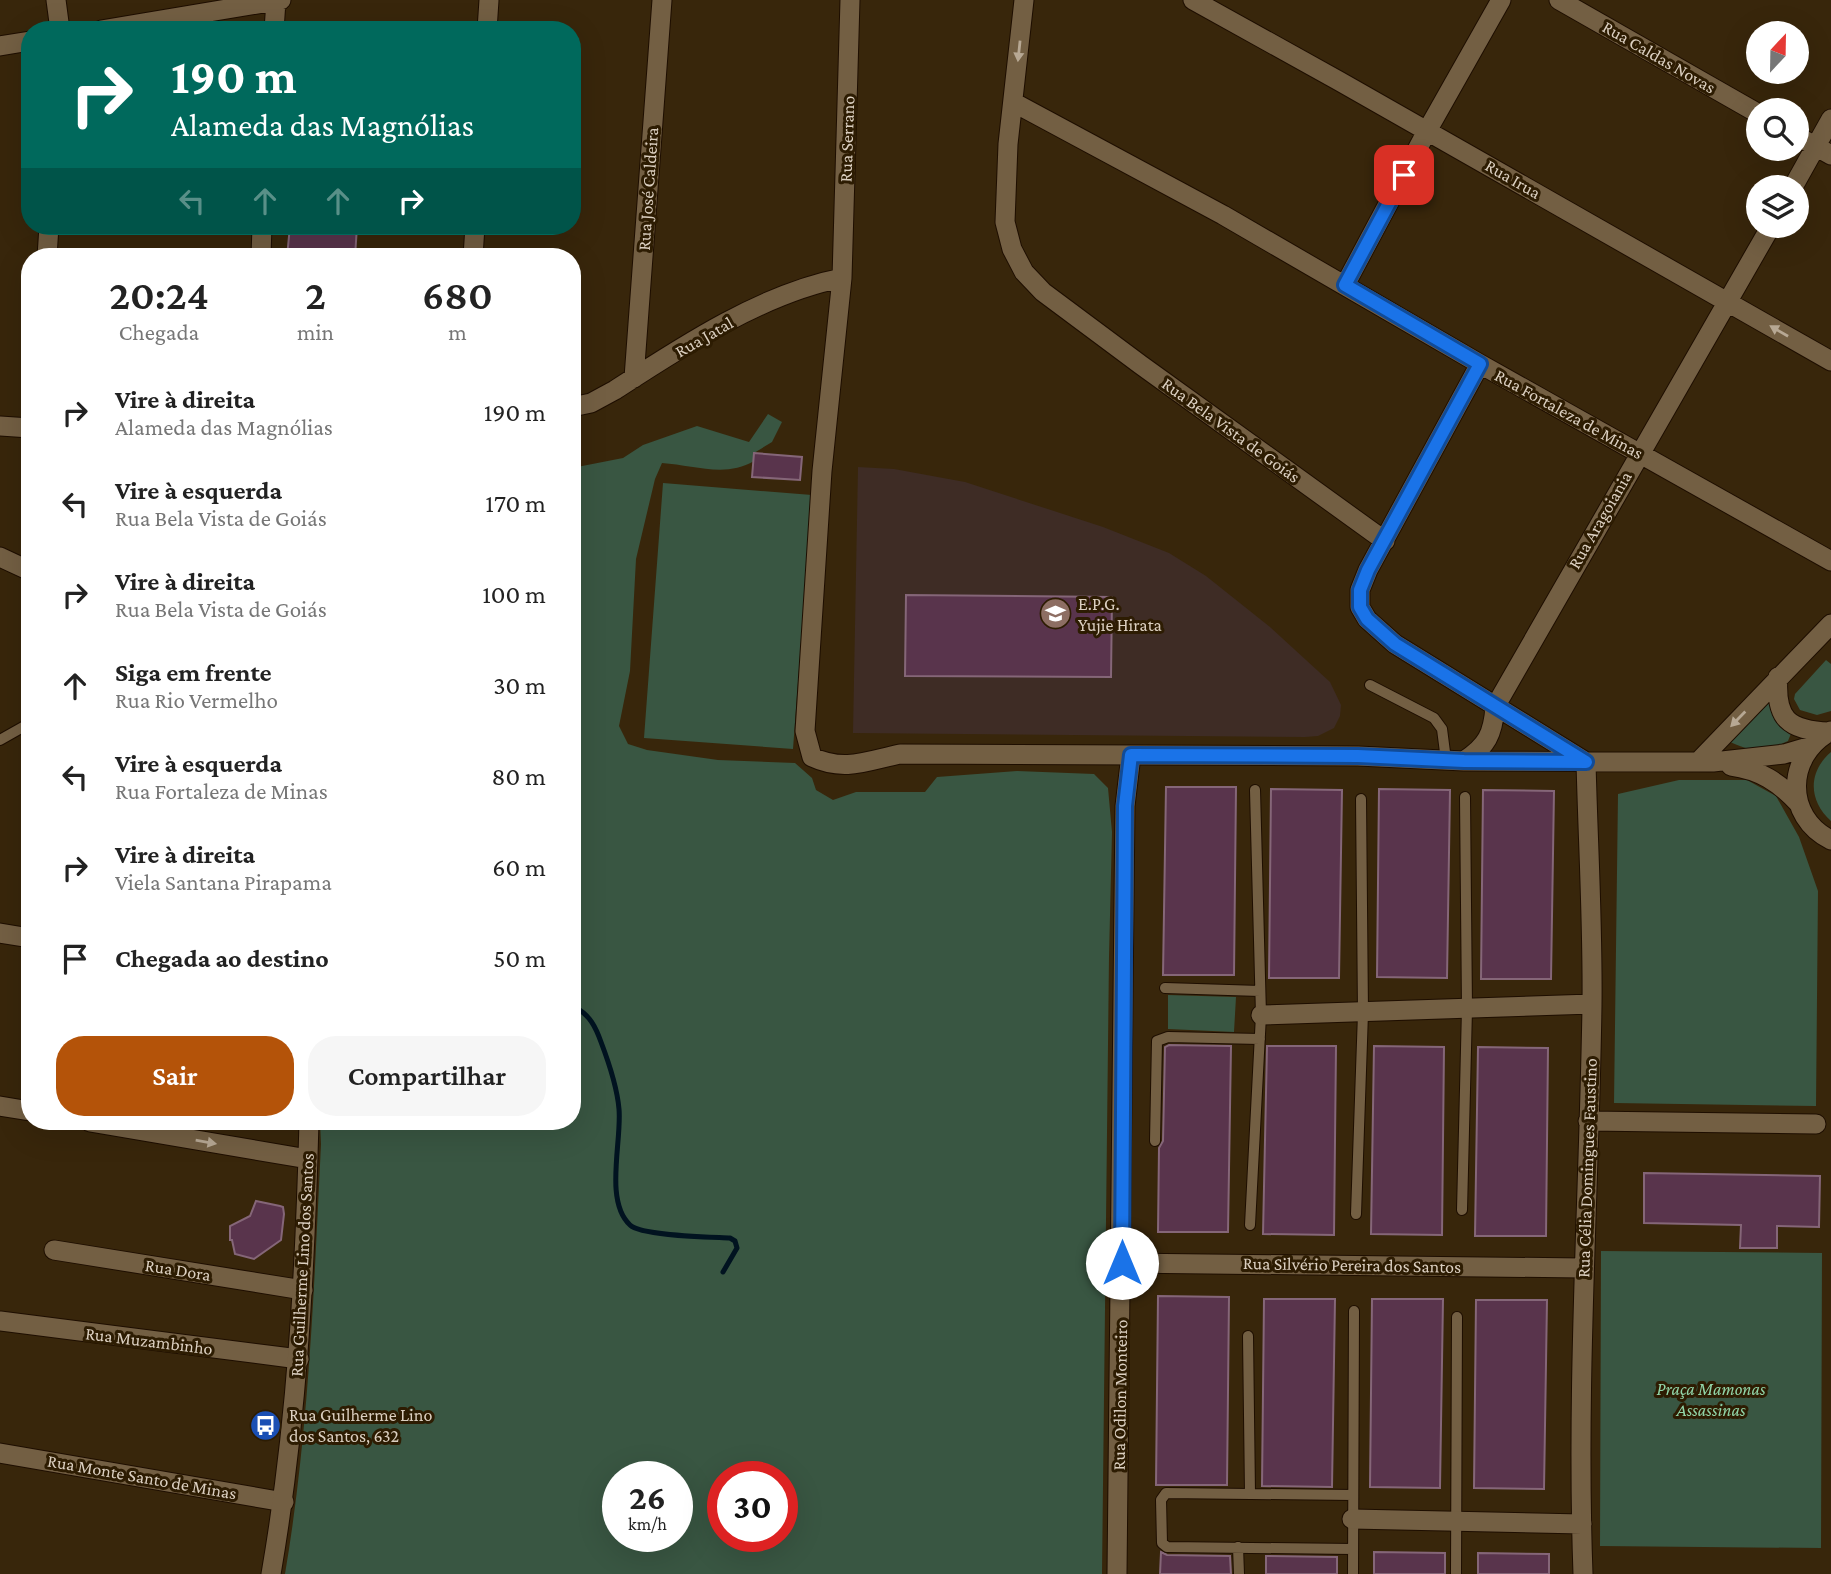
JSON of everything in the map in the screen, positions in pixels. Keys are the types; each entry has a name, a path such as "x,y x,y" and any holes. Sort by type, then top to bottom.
{"street":[{"path":"56,0 59,21"},
{"path":"488,21 489,0"},
{"name":"Rua José Caldeira","path":"634,378 662,0"},
{"name":"Rua Serrano","path":"850,0 842,278 822,471 805,731 812,757 828,764 844,766 900,754 1131,755"},
{"name":"Rua Bela Vista de Goiás","path":"1024,0 1008,144 1004,222 1012,249 1024,272 1043,292 1385,541"},
{"name":"Rua Irua","path":"1193,0 1831,361"},
{"path":"1345,285 1501,0"},
{"name":"Rua Caldas Novas","path":"1559,0 1746,107"},
{"path":"156,21 278,1 275,21"},
{"path":"0,46 21,42"},
{"name":"Rua Fortaleza de Minas","path":"1013,102 1223,215 1480,364 1831,561"},
{"path":"1803,175 1823,150 1831,119"},
{"name":"Rua Aragoiania","path":"1455,760 1480,751 1489,737 1495,707 1638,453 1764,238"},
{"name":"Rua Jatal","path":"581,405 591,402 634,378 766,301 814,283 842,278"},
{"path":"1480,364 1368,570 1360,590 1360,607 1367,619 1395,644 1586,762"},
{"path":"0,426 21,427"},
{"path":"0,557 21,567"},
{"path":"1706,762 1778,677 1831,624"},
{"path":"1778,677 1778,708 1784,718 1811,731 1830,732"},
{"path":"1131,755 1706,762 1784,754 1811,746 1830,732"},
{"path":"1798,803 1796,783 1800,763 1811,746"},
{"name":"Rua Odilon Monteiro","path":"1117,1574 1125,806 1131,755"},
{"name":"Rua Célia Domingues Faustino","path":"1583,1574 1583,1268 1592,1004 1586,762"},
{"path":"1706,762 1753,770 1779,783 1798,803 1808,822 1827,838 1831,857"},
{"path":"0,933 21,936"},
{"path":"1261,1015 1592,1004"},
{"path":"0,1106 21,1110"},
{"path":"1588,1122 1816,1124"},
{"path":"137,1130 308,1159"},
{"name":"Rua Guilherme Lino dos Santos","path":"271,1574 284,1502 299,1359 309,1130"},
{"name":"Rua Dora","path":"54,1250 303,1290"},
{"name":"Rua Silvério Pereira dos Santos","path":"1122,1263 1583,1268"},
{"name":"Rua Muzambinho","path":"0,1321 299,1359"},
{"name":"Rua Monte Santo de Minas","path":"0,1453 284,1502"},
{"path":"1352,1519 1581,1524"}],"lane":[{"path":"1370,685 1434,718 1442,729 1455,760"},
{"path":"0,740 21,728"},
{"path":"1250,1225 1261,1015 1255,790"},
{"path":"1462,1210 1467,1009 1465,797"},
{"path":"1356,1214 1363,1013 1361,799"},
{"path":"1166,988 1260,991"},
{"path":"1155,1140 1157,1041 1168,1037 1260,1039"},
{"path":"1353,1574 1354,1311"},
{"path":"1456,1574 1457,1317"},
{"path":"1248,1336 1250,1494"},
{"path":"1353,1495 1166,1493 1161,1500 1164,1545 1353,1549"},
{"path":"1238,1547 1238,1574"}],"shaded area":[{"name":"E.P.G. Yujie Hirata","path":"858,467 894,469 965,482 1103,527 1169,553 1206,576 1270,627 1330,682 1341,705 1340,716 1334,728 1318,736 1305,737 853,733"}],"green space":[{"path":"768,414 782,422 772,442 754,453 754,461 743,466 721,470 662,463 655,479 636,559 630,671 619,726 628,744 647,750 718,760 795,763 812,778 816,790 833,800 856,792 925,792 937,777 1017,771 1094,774 1108,788 1112,832 1102,1574 285,1574 300,1467 309,1360 320,1130 581,1130 581,466 623,458 643,445 697,426 749,442"},
{"path":"663,483 812,495 793,749 644,738"},
{"path":"1826,660 1831,664 1831,711 1817,715 1800,710 1794,699 1795,694"},
{"path":"1769,697 1792,731 1788,741 1758,750 1744,748 1728,741"},
{"path":"1831,752 1831,821 1818,804 1814,786 1818,768"},
{"path":"1679,780 1747,780 1776,796 1799,837 1818,891 1816,1106 1614,1103 1618,794"},
{"path":"1168,995 1236,997 1234,1032 1168,1029"},
{"name":"Praça Mamonas Assassinas","path":"1601,1251 1822,1253 1821,1548 1600,1546"}],"building":[{"path":"289,235 356,235 356,248 288,248"},
{"path":"754,453 802,457 800,480 752,477"},
{"path":"906,595 1112,597 1111,677 905,676"},
{"path":"1166,787 1236,787 1234,975 1163,975"},
{"path":"1271,789 1342,790 1339,978 1269,978"},
{"path":"1379,789 1450,790 1447,978 1377,977"},
{"path":"1483,790 1554,791 1551,979 1481,979"},
{"path":"1231,1046 1228,1232 1158,1232 1159,1148 1163,1141 1165,1047"},
{"path":"1267,1046 1336,1046 1334,1235 1263,1234"},
{"path":"1374,1046 1444,1047 1442,1235 1371,1234"},
{"path":"1478,1047 1548,1048 1546,1236 1475,1236"},
{"path":"1644,1173 1820,1176 1819,1227 1777,1226 1777,1248 1740,1248 1741,1225 1644,1223"},
{"path":"256,1201 283,1207 284,1214 281,1240 254,1259 235,1254 230,1240 230,1226 250,1216"},
{"path":"1158,1296 1229,1297 1227,1485 1156,1485"},
{"path":"1264,1299 1335,1299 1332,1487 1262,1486"},
{"path":"1372,1299 1443,1299 1440,1488 1370,1487"},
{"path":"1476,1300 1547,1300 1544,1489 1474,1488"},
{"path":"1161,1552 1167,1555 1230,1556 1231,1574 1160,1574"},
{"path":"1374,1552 1445,1553 1445,1574 1374,1574"},
{"path":"1478,1553 1549,1554 1549,1574 1478,1574"},
{"path":"1266,1556 1337,1557 1337,1574 1266,1574"}],"waterway":[{"path":"581,1011 589,1018 597,1032 610,1066 616,1092 619,1109 616,1186 622,1214 630,1225 648,1232 730,1238 735,1241 737,1248 723,1272"}],"place":[{"name":"E.P.G. Yujie Hirata","path":"1055,614"},
{"name":"Rua Guilherme Lino dos Santos, 632","path":"266,1425"}],"route":[{"path":"1122,1263 1125,806 1131,755 1358,756 1464,761 1586,762 1395,644 1367,619 1360,607 1360,590 1368,570 1480,364 1345,285 1404,175"}]}
